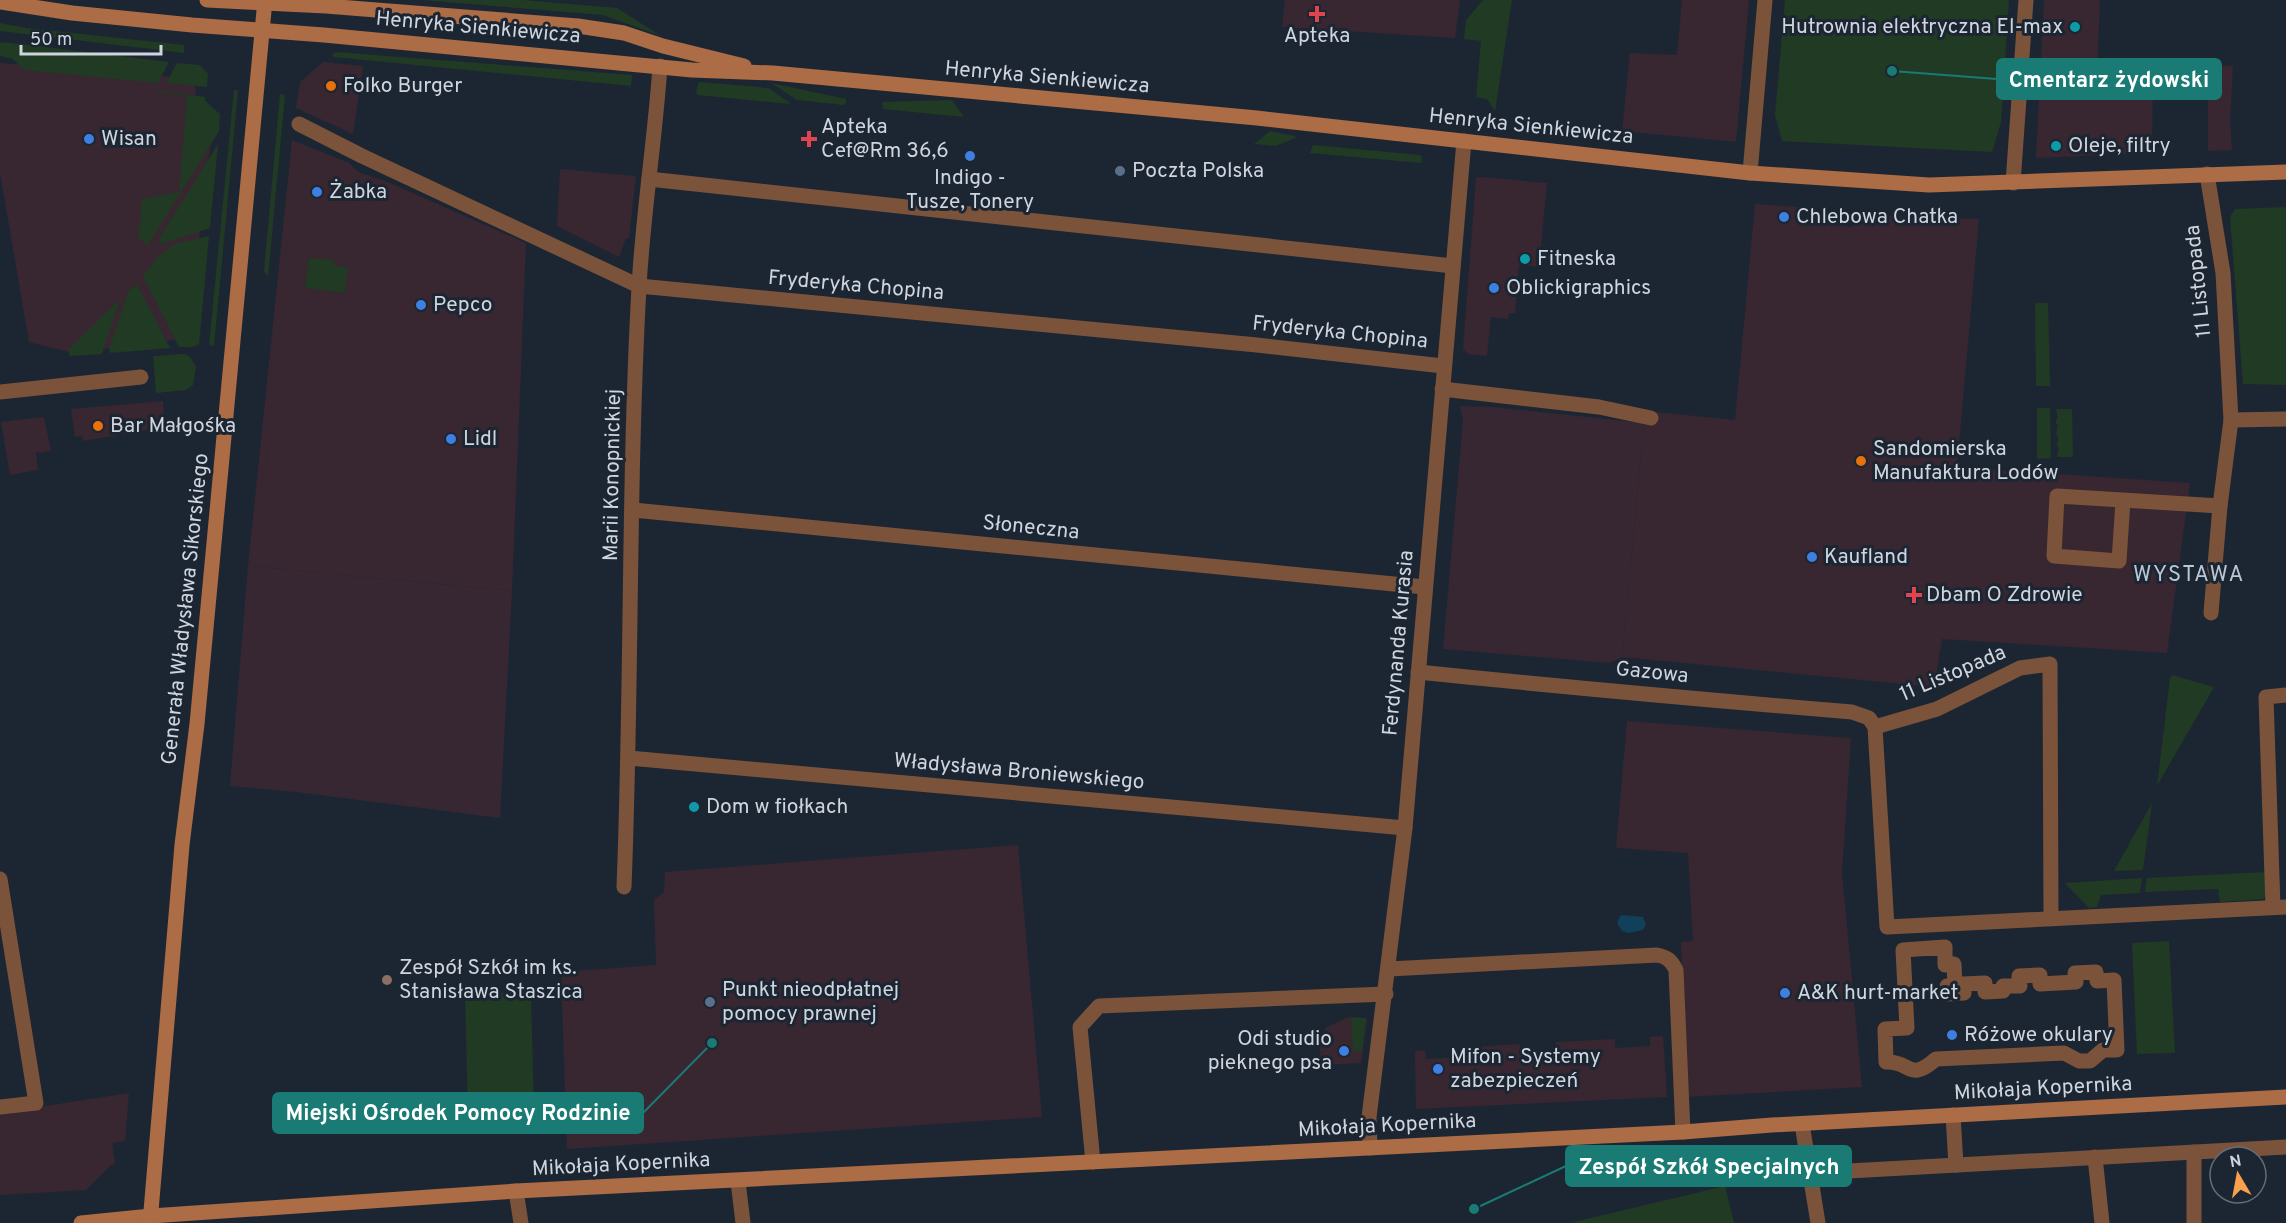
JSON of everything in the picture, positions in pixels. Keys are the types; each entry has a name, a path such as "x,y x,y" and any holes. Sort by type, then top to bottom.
{"street":[{"name":"Henryka Sienkiewicza","path":"207,0 265,1 578,26 624,33 663,46 773,73"},
{"path":"1750,173 1766,0"},
{"path":"2013,183 2026,0"},
{"name":"Generała Władysława Sikorskiego","path":"150,1219 182,845 197,724 265,1"},
{"name":"Henryka Sienkiewicza","path":"0,2 72,13 262,32 692,70 773,73 1257,118 1750,173 1929,185 2286,171"},
{"name":"Marii Konopnickiej","path":"624,886 639,286 660,66"},
{"name":"Fryderyka Chopina","path":"299,124 639,286 1257,345 1443,366"},
{"name":"Ferdynanda Kurasia","path":"1370,1148 1369,1117 1405,828 1464,141"},
{"name":"11 Listopada","path":"2207,174 2223,273 2231,420 2220,506 2211,612"},
{"path":"649,179 1453,266"},
{"path":"0,392 141,377"},
{"path":"1442,389 1599,406 1651,417"},
{"path":"2231,420 2286,419"},
{"path":"2123,501 2119,561 2054,556 2057,496 2220,506"},
{"name":"Słoneczna","path":"633,510 1425,587"},
{"name":"11 Listopada","path":"1875,727 1937,709 2020,668 2050,664 2051,917"},
{"name":"Gazowa","path":"1418,672 1852,712 1869,718 1875,727"},
{"path":"1875,727 1887,927 2279,907 2266,697 2286,695"},
{"name":"Władysława Broniewskiego","path":"629,758 1405,828"},
{"path":"0,879 36,1103 0,1107"},
{"path":"1945,947 1946,965 1954,964 1956,985 1947,986 1947,994 1964,993 1964,984 1985,982 1985,992 2003,991 2003,986 2020,986 2019,976 2040,975 2040,984 2076,982 2075,973 2096,972 2097,981 2114,980 2117,1050 2103,1050 2090,1060 2079,1061 2064,1053 1936,1059 1923,1070 1911,1071 1896,1062 1887,1062 1885,1029 1907,1028 1903,950 1945,947"},
{"path":"1389,969 1657,955 1666,957 1676,970 1683,1132"},
{"path":"1093,1162 1080,1027 1099,1006 1386,994"},
{"name":"Mikołaja Kopernika","path":"81,1223 516,1191 1683,1132 2286,1097"},
{"path":"1953,1115 1956,1165"},
{"path":"1802,1124 1818,1223"},
{"path":"1849,1171 2286,1148"},
{"path":"2194,1152 2194,1223"},
{"path":"2095,1157 2102,1223"},
{"path":"738,1181 743,1223"},
{"path":"516,1191 521,1223"}],"shaded area":[{"path":"1285,0 1460,0 1455,38 1282,27"},
{"path":"1682,0 1749,0 1736,142 1622,131 1630,53 1677,55"},
{"path":"2044,0 2100,0 2097,70 2153,67 2152,153 2036,158"},
{"path":"323,62 363,66 353,134 296,108 300,82"},
{"path":"0,63 188,78 196,89 195,114 212,132 187,338 73,353 29,342 0,173"},
{"path":"2208,66 2233,66 2230,120 2232,150 2208,151"},
{"path":"292,140 349,163 358,172 388,182 526,243 512,591 248,566"},
{"path":"560,169 636,176 629,238 626,238 619,257 557,226"},
{"path":"1476,178 1547,183 1539,267 1519,265 1515,313 1509,313 1508,319 1491,317 1487,356 1468,354 1463,349"},
{"path":"1755,204 1799,207 1803,222 1852,227 1860,215 1979,219 1957,467 2190,483 2167,653 1942,639 1934,687 1622,657 1645,411 1735,420"},
{"path":"163,401 164,418 161,428 83,441 82,436 75,437 71,409"},
{"path":"1460,406 1492,407 1644,423 1622,657 1610,663 1443,649 1463,421"},
{"path":"44,417 51,451 36,453 38,470 10,475 1,422"},
{"path":"248,566 512,591 500,818 296,792 230,786"},
{"path":"1627,721 1851,738 1842,873 1862,1087 1686,1097 1681,942 1693,941 1688,853 1616,848"},
{"path":"1018,845 1042,1117 567,1149 561,972 656,965 654,900 664,892 665,872"},
{"path":"1348,1017 1367,1019 1361,1063 1321,1065 1319,1038 1327,1027"},
{"path":"1663,1036 1667,1097 1416,1109 1415,1051 1425,1050 1426,1059 1461,1057 1460,1048 1520,1044 1521,1053 1556,1051 1556,1042 1615,1039 1615,1048 1650,1046 1650,1037"},
{"path":"129,1093 125,1141 112,1143 115,1164 111,1165 86,1190 0,1195 0,1109 32,1108"}],"green space":[{"path":"421,0 523,0 617,8 661,36 603,15"},
{"path":"1483,0 1512,0 1495,111 1487,99 1476,97 1481,41 1464,39 1466,20"},
{"path":"1785,0 2009,0 2001,122 1992,152 1782,141 1775,115"},
{"path":"0,23 26,28 184,45 184,53 0,31"},
{"path":"0,42 169,62 158,83 24,70 13,59 0,56"},
{"path":"336,52 632,75 631,86 334,57 332,55"},
{"path":"177,63 200,65 208,74 207,87 166,83"},
{"path":"699,82 769,88 791,104 698,95 696,92"},
{"path":"771,83 846,99 846,103 844,105 797,100"},
{"path":"234,90 238,90 214,346 209,345"},
{"path":"157,91 205,97 205,101 220,114 219,131 148,245 138,238 142,199 179,192 187,96 157,93"},
{"path":"280,94 285,95 268,277 264,271"},
{"path":"952,100 964,117 883,109 882,102"},
{"path":"1270,131 1296,138 1275,146 1254,144"},
{"path":"218,144 210,228 161,244 159,242 161,236"},
{"path":"1313,145 1422,157 1421,163 1310,153"},
{"path":"2286,207 2286,385 2243,384 2230,217 2235,209"},
{"path":"209,236 199,345 179,347 143,277 157,258 174,244"},
{"path":"309,258 334,260 334,266 348,267 345,293 305,288"},
{"path":"137,284 170,348 110,353 109,349 129,290"},
{"path":"120,299 102,354 70,356 68,351 70,348"},
{"path":"2035,303 2048,303 2050,386 2036,386"},
{"path":"183,354 189,356 196,366 193,385 186,390 156,393 153,356"},
{"path":"2037,408 2050,408 2051,458 2037,459"},
{"path":"2056,409 2072,409 2073,457 2057,457 2059,447 2057,447 2058,436 2056,435 2058,425 2056,419 2058,419"},
{"path":"2172,675 2214,687 2157,786 2170,678"},
{"path":"2152,803 2143,870 2114,871"},
{"path":"2266,872 2266,896 2263,899 2220,902 2218,889 2145,892 2147,878"},
{"path":"2142,878 2140,893 2101,895 2097,907 2089,908 2065,883"},
{"path":"2169,941 2175,1053 2137,1054 2132,943"},
{"path":"531,992 534,1114 468,1115 465,993"},
{"path":"1351,1017 1366,1018 1362,1051 1353,1051"},
{"path":"1725,1186 1734,1223 1570,1223"}],"water":[{"path":"1623,915 1643,917 1646,925 1643,930 1629,933 1622,931 1617,923"}],"place":[{"name":"Apteka","path":"1317,14"},
{"name":"Hutrownia elektryczna El-max","path":"2075,27"},
{"name":"Cmentarz żydowski","path":"1892,71"},
{"name":"Folko Burger","path":"331,86"},
{"name":"Wisan","path":"89,139"},
{"name":"Apteka Cef@Rm 36,6","path":"809,139"},
{"name":"Oleje, filtry","path":"2056,146"},
{"name":"Indigo - Tusze, Tonery","path":"970,156"},
{"name":"Poczta Polska","path":"1120,171"},
{"name":"Żabka","path":"317,192"},
{"name":"Chlebowa Chatka","path":"1784,217"},
{"name":"Fitneska","path":"1525,259"},
{"name":"Oblickigraphics","path":"1494,288"},
{"name":"Pepco","path":"421,305"},
{"name":"Bar Małgośka","path":"98,426"},
{"name":"Lidl","path":"451,439"},
{"name":"Sandomierska Manufaktura Lodów","path":"1861,461"},
{"name":"Kaufland","path":"1812,557"},
{"name":"Dbam O Zdrowie","path":"1914,595"},
{"name":"Dom w fiołkach","path":"694,807"},
{"name":"Zespół Szkół im ks. Stanisława Staszica","path":"387,980"},
{"name":"A&K hurt-market","path":"1785,993"},
{"name":"Punkt nieodpłatnej pomocy prawnej","path":"710,1002"},
{"name":"Różowe okulary","path":"1952,1035"},
{"name":"Miejski Ośrodek Pomocy Rodzinie","path":"712,1043"},
{"name":"Odi studio pieknego psa","path":"1344,1051"},
{"name":"Mifon - Systemy zabezpieczeń","path":"1438,1069"},
{"name":"Zespół Szkół Specjalnych","path":"1474,1209"}],"district":[{"name":"WYSTAWA","path":"2189,575"}]}
